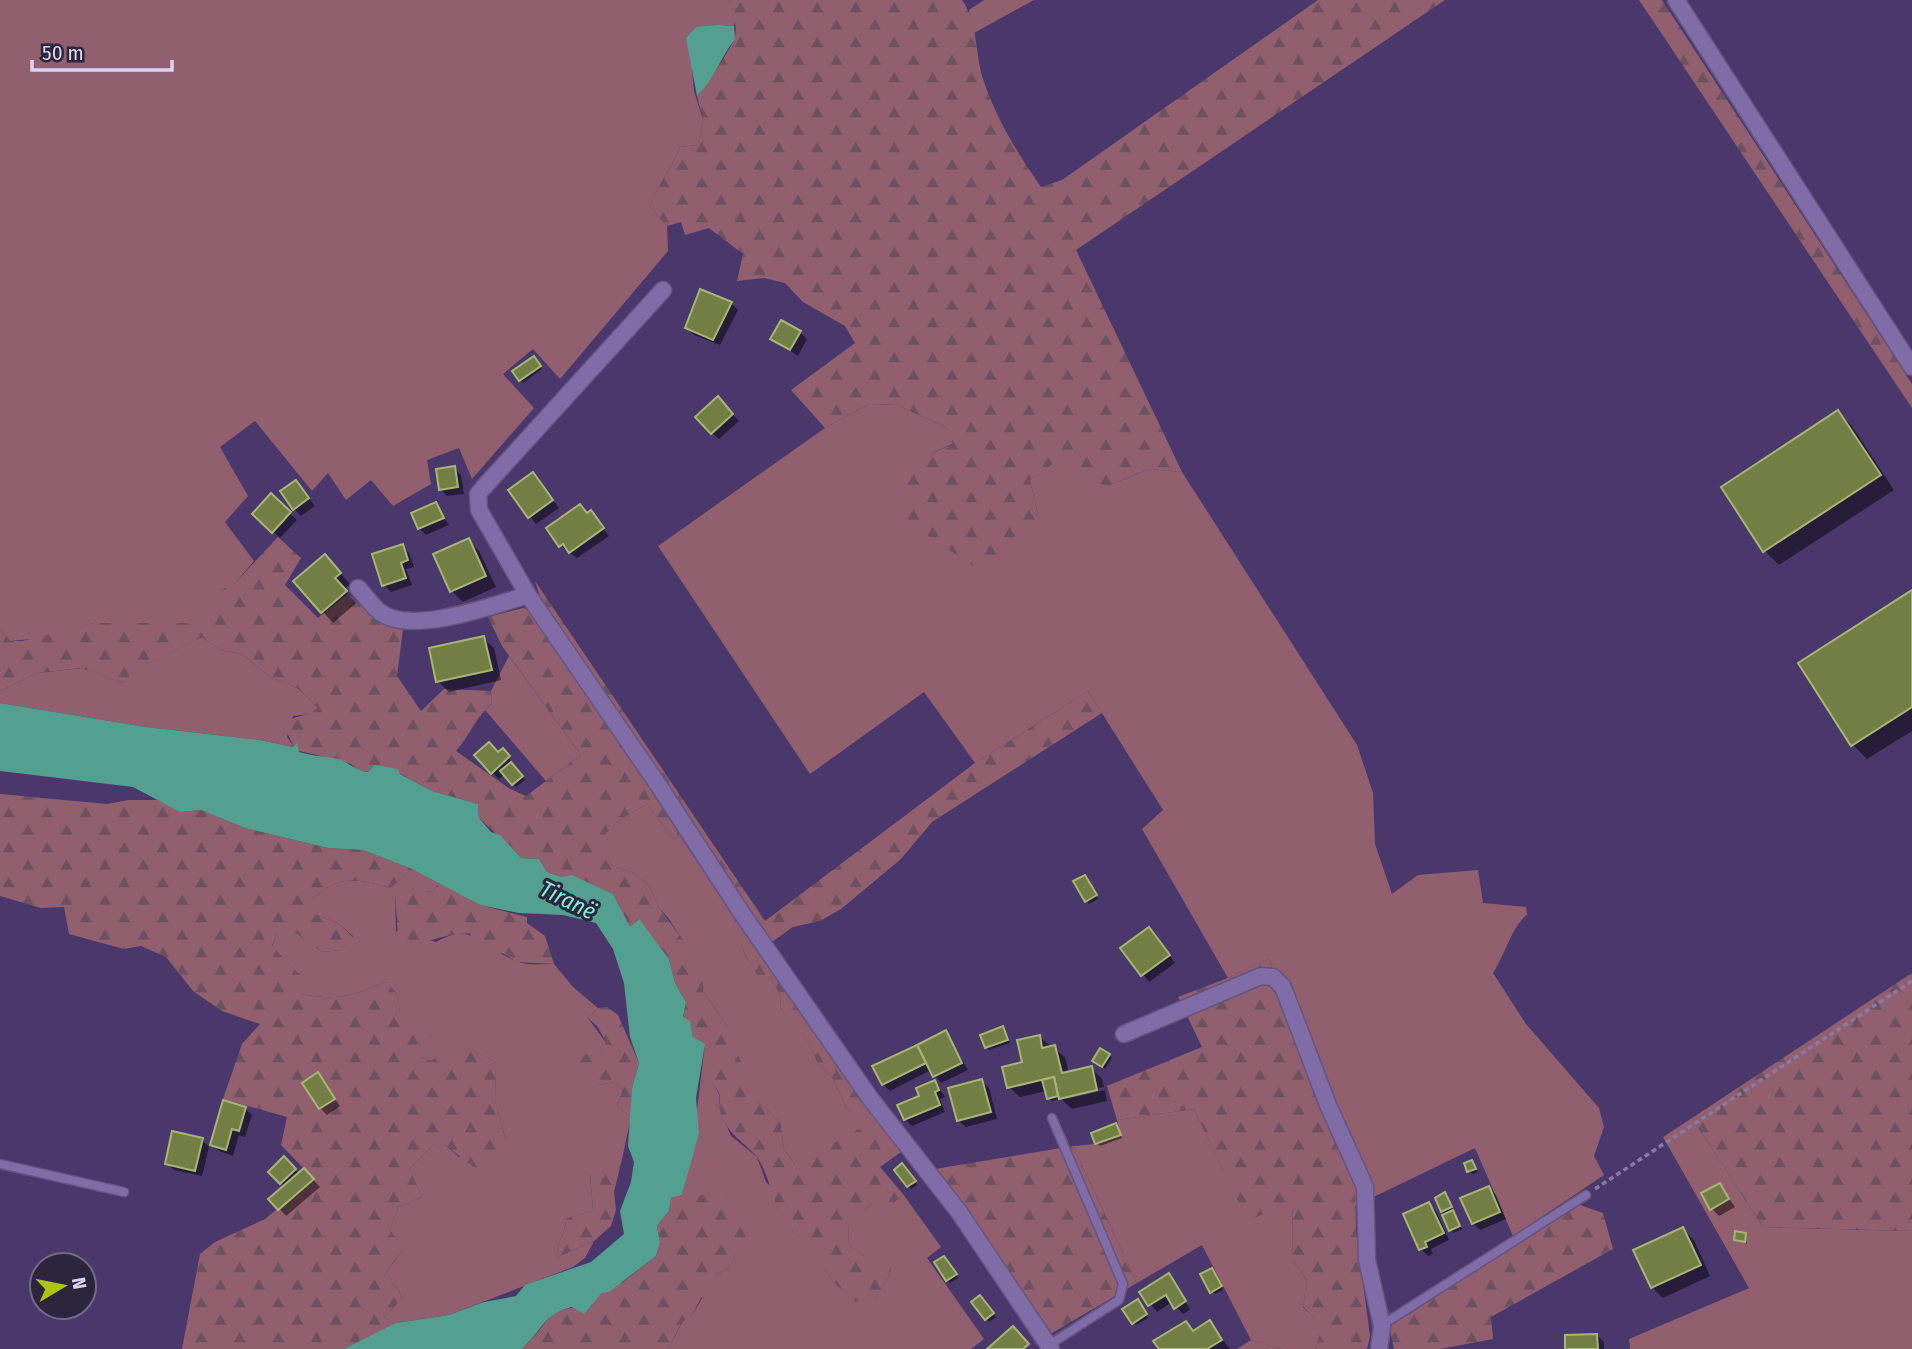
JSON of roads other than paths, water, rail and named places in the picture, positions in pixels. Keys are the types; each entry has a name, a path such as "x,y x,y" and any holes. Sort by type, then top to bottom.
{"street":[{"path":"1676,0 1912,367"},
{"path":"663,290 478,494 479,510 528,595 659,786 743,915 870,1098 959,1212 1050,1347"},
{"path":"358,588 381,614 412,621 454,617 528,595"},
{"path":"1124,1034 1261,976 1273,976 1283,988 1328,1105 1363,1180 1367,1204 1367,1261 1381,1326 1379,1349"}],"lane":[{"path":"1050,1347 1119,1300 1123,1284 1052,1118"},
{"path":"0,1164 124,1192"},
{"path":"1381,1326 1586,1195"}],"water":[{"path":"734,26 735,39 697,96 686,38 696,27"},
{"name":"Tiranë","path":"0,703 293,747 297,743 299,752 338,759 356,769 368,772 375,765 398,769 400,774 432,791 478,804 479,818 491,832 500,835 521,858 539,859 547,872 561,877 572,875 613,894 630,927 639,919 669,959 675,983 686,1002 683,1017 690,1021 693,1037 705,1044 696,1098 699,1133 682,1195 671,1198 669,1211 657,1226 660,1242 656,1256 609,1292 602,1293 584,1314 572,1307 554,1314 521,1349 344,1349 396,1323 449,1315 484,1302 516,1296 525,1285 591,1262 624,1234 620,1211 631,1182 634,1162 628,1146 632,1088 639,1063 630,1037 624,983 613,949 596,923 563,915 519,913 480,905 412,869 363,850 328,848 245,828 201,810 180,812 133,787 0,771"}]}
